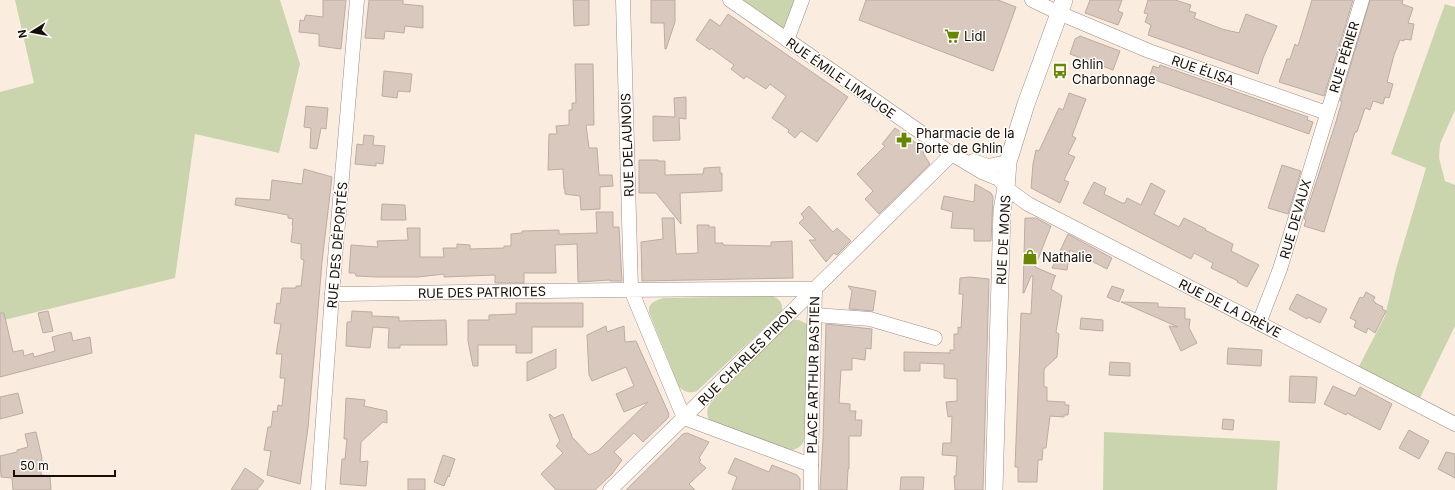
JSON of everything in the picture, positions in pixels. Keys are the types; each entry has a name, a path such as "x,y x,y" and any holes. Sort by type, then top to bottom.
{"main road":[{"name":"RUE DE MONS","path":"994,490 1002,210 1006,188 1008,162 1026,104 1061,7"}],"street":[{"name":"RUE DES DÉPORTÉS","path":"318,490 332,294 357,0"},
{"name":"RUE DELAUNOIS","path":"623,0 631,290"},
{"name":"RUE ÉMILE LIMAUGE","path":"730,0 952,154"},
{"path":"787,40 802,0"},
{"name":"RUE ÉLISA","path":"1032,0 1061,7 1149,51 1327,113"},
{"name":"RUE PÉRIER","path":"1327,113 1362,0"},
{"name":"RUE DEVAUX","path":"1259,323 1280,269 1327,113"},
{"path":"952,154 988,166 1008,162"},
{"name":"RUE DE LA DRÈVE","path":"952,154 999,179 1006,188 1030,205 1455,424"},
{"name":"RUE CHARLES PIRON","path":"610,490 952,154"},
{"name":"PLACE ARTHUR BASTIEN","path":"631,290 677,288 815,290 811,465 684,418"},
{"name":"RUE DES PATRIOTES","path":"332,294 631,290"},
{"path":"631,290 684,418"},
{"path":"815,315 870,319 935,338"},
{"path":"811,465 811,490"}],"green space":[{"path":"15,0 280,0 300,64 279,153 195,134 175,278 0,321 0,92 34,83"},
{"path":"730,0 802,0 787,40"},
{"path":"1445,4 1455,7 1455,110 1440,144 1439,158 1445,181 1455,185 1455,326 1417,404 1356,372 1385,316 1396,269 1426,168 1391,154"},
{"path":"773,296 780,302 782,311 697,391 687,392 679,387 649,312 651,304 663,298"},
{"path":"794,320 799,320 807,324 805,440 801,445 795,449 786,451 710,422 707,412 712,401 789,323"},
{"path":"1104,432 1280,441 1277,490 1103,490"}],"building":[{"path":"323,0 346,0 341,49 319,46 319,34 299,32 300,20 304,21 306,15 323,17"},
{"path":"369,0 403,0 403,4 423,6 423,28 405,26 404,33 385,31 384,39 365,38"},
{"path":"573,0 589,0 589,25 574,26"},
{"path":"651,0 675,0 675,22 666,49 664,23 651,23"},
{"name":"Lidl","path":"866,0 998,0 1016,7 993,71 859,20"},
{"path":"1090,0 1122,0 1118,11 1123,13 1118,25 1085,13"},
{"path":"1148,0 1175,0 1191,5 1189,11 1196,13 1194,18 1222,29 1239,33 1246,14 1277,26 1263,58 1258,74 1148,35 1151,25 1145,22 1148,14 1144,13"},
{"path":"1312,0 1353,0 1324,96 1279,82 1287,59 1290,59 1295,44 1298,46"},
{"path":"1370,0 1403,0 1402,4 1413,8 1408,23 1414,24 1411,40 1400,40 1394,55 1387,82 1393,84 1389,98 1385,97 1383,104 1373,101 1370,110 1365,108 1357,132 1355,132 1324,232 1304,226 1306,220 1304,219 1335,125 1342,101 1340,101"},
{"path":"728,14 848,97 817,142 801,131 795,138 788,132 789,130 772,118 786,96 770,84 766,89 746,76 744,79 731,69 734,65 711,48 710,50 696,40 710,19 720,26"},
{"path":"1080,36 1120,51 1113,70 1070,54 1075,39"},
{"path":"575,64 593,64 594,125 586,125 589,148 597,148 599,175 612,175 613,186 600,187 600,209 581,210 580,196 565,194 563,169 548,170 549,134 557,134 556,126 569,125 569,110 572,110 572,103 576,103"},
{"path":"1160,65 1308,117 1307,120 1313,122 1309,134 1149,78 1153,66 1159,68"},
{"path":"384,71 412,74 410,92 398,91 397,98 382,96"},
{"path":"1069,93 1086,99 1072,136 1076,138 1068,154 1075,157 1064,180 1069,182 1060,203 1031,188 1036,150 1039,151 1059,108 1063,110"},
{"path":"686,97 686,119 679,118 680,140 653,141 653,116 675,117 674,98"},
{"path":"306,106 328,108 326,129 321,128 317,149 310,148 311,128 304,127"},
{"path":"895,128 926,150 923,153 930,164 879,214 865,199 873,191 857,174 885,146 882,144"},
{"path":"364,135 374,136 373,145 385,146 383,164 376,163 376,166 355,164 357,144 363,145"},
{"path":"639,160 665,161 665,175 703,174 704,168 720,167 720,173 722,173 722,191 680,193 681,224 656,193 639,193"},
{"path":"1282,165 1301,171 1288,214 1268,208"},
{"path":"304,169 332,177 322,262 308,428 300,484 267,475 271,451 264,450 268,427 271,427 273,411 277,412 278,405 282,406 285,378 280,378 282,354 276,354 281,324 274,323 277,303 280,304 282,288 296,288 296,286 301,286 304,260 301,259 301,244 291,242 293,219 288,218 288,215 235,205 236,198 270,200 272,180 302,184"},
{"path":"1094,182 1106,188 1104,194 1122,203 1125,203 1127,198 1141,205 1151,183 1165,191 1154,214 1179,227 1184,218 1233,244 1231,251 1259,265 1247,287 1211,268 1213,263 1194,253 1191,259 1083,203"},
{"path":"975,184 991,193 993,197 991,241 974,241 974,229 951,228 953,212 941,209 944,196 974,202"},
{"path":"382,204 405,205 406,220 381,220"},
{"path":"809,206 833,232 837,228 851,241 837,255 834,253 826,262 809,240 816,240 799,223 804,218 801,214"},
{"path":"596,212 613,212 613,227 619,227 622,281 610,280 578,282 577,244 555,245 556,273 524,273 524,283 495,283 495,275 444,277 444,274 418,277 377,277 356,276 355,273 349,273 351,245 378,247 377,241 408,240 407,228 420,228 420,257 444,257 443,248 457,248 457,244 470,245 470,249 504,248 504,246 511,246 511,234 522,233 522,231 559,230 559,234 597,233"},
{"path":"662,218 674,218 676,254 698,253 697,225 709,225 709,227 715,227 715,243 723,243 723,245 771,246 771,242 792,241 793,278 642,281 641,242 663,239"},
{"path":"1025,218 1036,218 1051,226 1035,267 1056,276 1051,289 1062,296 1056,332 1059,334 1057,357 1044,369 1044,387 1047,387 1047,401 1065,402 1065,405 1069,405 1068,415 1064,415 1064,417 1050,416 1046,448 1043,448 1042,460 1038,460 1037,482 1018,482 1018,467 1015,467 1021,313 1031,314 1033,276 1031,276 1023,293"},
{"path":"1068,234 1112,258 1107,269 1070,250 1067,270 1052,268"},
{"path":"970,277 989,279 983,490 955,490 954,476 956,476 957,456 942,455 943,443 951,443 952,416 948,417 946,402 957,401 957,379 944,378 944,364 920,363 920,371 904,371 904,352 950,353 950,350 954,350 954,334 958,334 958,327 961,328 963,294 959,294 960,278"},
{"path":"848,286 876,291 873,311 849,309 852,291"},
{"path":"1112,286 1124,290 1119,302 1107,297"},
{"path":"1366,292 1375,297 1373,301 1383,307 1382,309 1386,311 1375,333 1368,328 1366,333 1354,327 1356,321 1350,318 1360,297 1363,298"},
{"path":"1297,294 1327,309 1320,323 1308,317 1307,319 1289,309"},
{"path":"1121,302 1158,303 1158,307 1185,308 1185,319 1190,319 1189,328 1197,343 1181,351 1169,326 1178,327"},
{"path":"516,303 583,303 583,327 532,327 532,353 516,353 516,345 478,345 478,366 473,366 468,341 468,320 489,320 489,315 516,314"},
{"path":"48,311 53,331 43,333 38,313"},
{"path":"352,311 372,312 372,316 399,317 399,321 446,320 447,345 400,345 400,348 388,348 389,328 373,327 370,348 346,346 347,322 351,322"},
{"path":"0,313 4,313 13,352 23,350 24,356 33,353 34,357 55,351 52,337 71,332 73,341 90,337 92,353 0,377"},
{"path":"1081,318 1103,320 1103,331 1080,329"},
{"path":"826,324 872,329 871,349 866,348 865,360 852,358 852,370 841,370 839,403 850,404 850,411 856,411 855,420 862,420 861,436 849,436 849,469 847,490 820,490"},
{"path":"606,326 607,332 624,326 625,342 636,341 669,414 668,418 643,442 634,433 614,452 622,460 612,474 595,490 556,490 541,474 563,453 556,446 560,441 549,415 550,414 554,418 563,414 571,436 589,455 598,451 648,402 624,412 616,394 634,386 626,367 592,381 589,375 587,335"},
{"path":"1228,348 1262,350 1261,366 1227,364"},
{"path":"556,349 556,368 527,381 527,362"},
{"path":"1110,362 1130,363 1130,376 1109,375"},
{"path":"1290,376 1317,377 1315,403 1289,402"},
{"path":"1333,386 1355,396 1360,387 1392,404 1380,430 1347,413 1346,415 1324,404"},
{"path":"18,393 23,413 0,419 0,397"},
{"path":"346,398 365,400 364,406 387,411 387,423 383,422 361,442 360,462 368,461 366,486 340,484 342,459 345,459 347,439 344,439"},
{"path":"1223,419 1234,420 1233,430 1222,429"},
{"path":"1409,430 1429,441 1419,459 1399,448"},
{"path":"36,432 42,458 41,475 50,476 51,490 13,490 12,478 1,477 0,456 17,452 17,450 28,447 25,434"},
{"path":"687,433 709,442 699,458 701,460 699,462 706,468 689,484 695,490 626,490 683,434"},
{"path":"1446,452 1455,454 1455,478 1438,469"},
{"path":"443,455 455,459 449,477 448,476 444,486 434,482"},
{"path":"735,458 769,472 772,465 797,475 800,479 800,490 732,490 737,477 728,473"},
{"path":"245,468 264,481 257,490 231,490"},
{"path":"901,477 924,477 923,490 900,490"},
{"path":"408,479 425,479 425,490 408,490"}],"place":[{"name":"Lidl","path":"952,36"},
{"name":"Ghlin Charbonnage","path":"1060,71"},
{"name":"Pharmacie de la Porte de Ghlin","path":"904,140"},
{"name":"Nathalie","path":"1030,257"}]}
